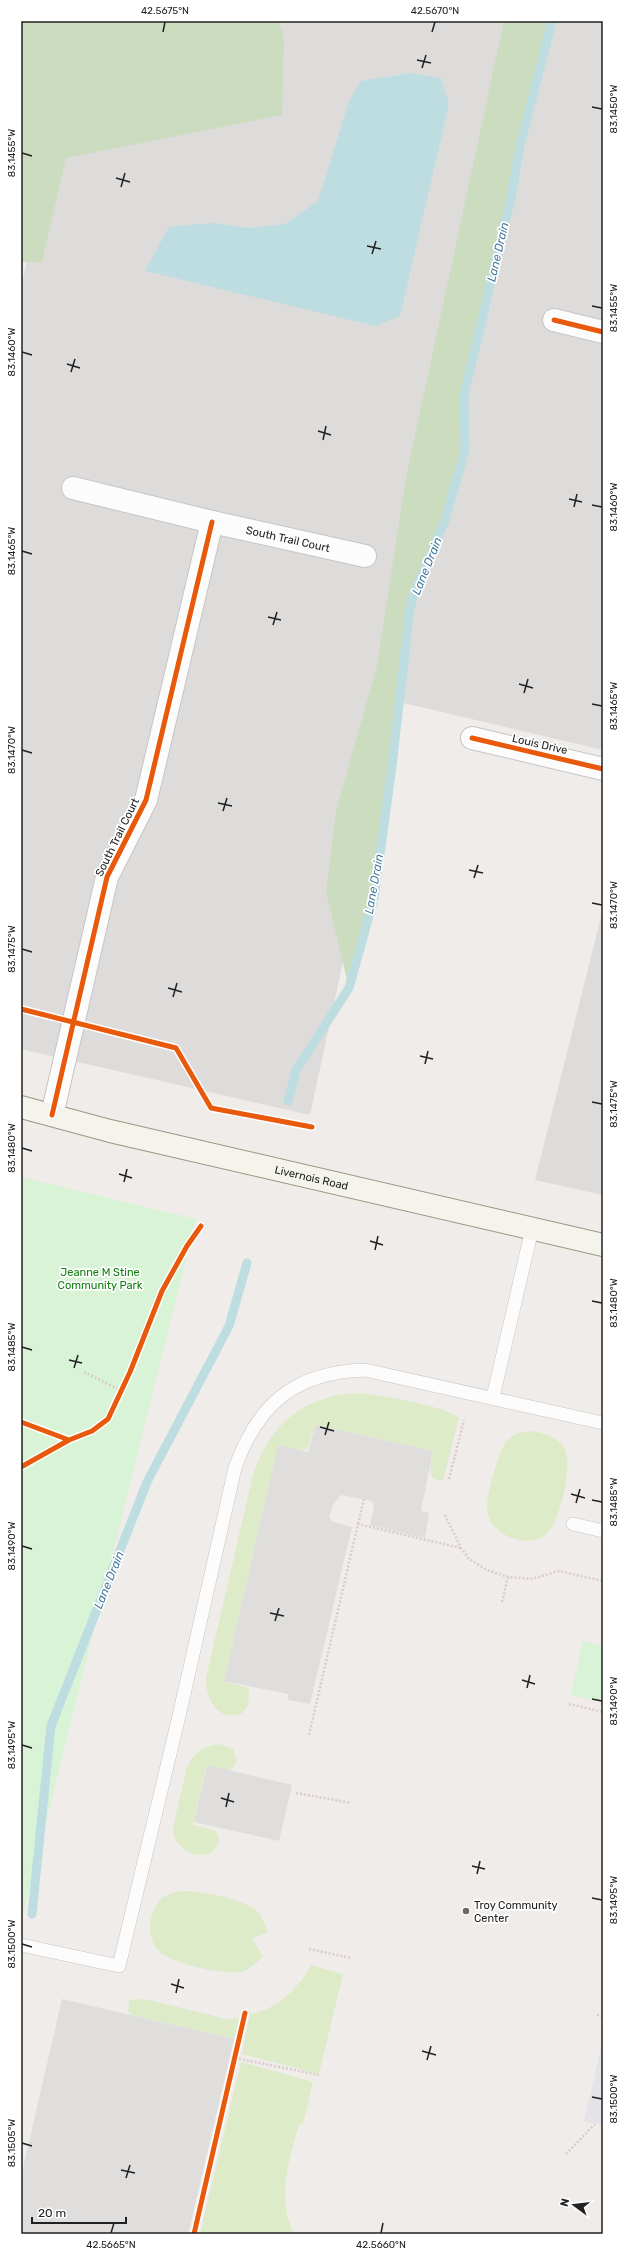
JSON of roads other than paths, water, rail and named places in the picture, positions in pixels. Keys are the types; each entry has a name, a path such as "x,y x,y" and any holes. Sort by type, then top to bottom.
{"main road":[{"name":"Livernois Road","path":"21,1107 117,1132 603,1245"}],"street":[{"path":"554,320 603,332"},
{"name":"South Trail Court","path":"73,488 212,522 365,556"},
{"name":"South Trail Court","path":"52,1115 107,877 146,800 212,522"},
{"name":"Louis Drive","path":"472,738 603,769"}],"lane":[{"path":"493,1397 532,1229"},
{"path":"21,1945 119,1966 177,1723 235,1468 250,1434 270,1407 296,1386 310,1379 347,1371 365,1370 493,1397 603,1423"},
{"path":"573,1524 603,1531"}],"water":[{"path":"411,73 441,78 449,104 400,316 375,326 145,271 169,227 212,223 249,228 285,224 318,201 349,101 361,81"}],"waterway":[{"name":"Lane Drain","path":"288,1101 296,1070 349,988 374,898 392,766 410,608 414,593 445,520 465,450 464,395 511,198 520,146 552,21"},
{"name":"Lane Drain","path":"32,1914 51,1726 147,1482 229,1326 247,1263"}],"place":[{"name":"Troy Community Center","path":"466,1911"}],"park label":[{"name":"Jeanne M Stine Community Park","path":"100,1278"}]}
